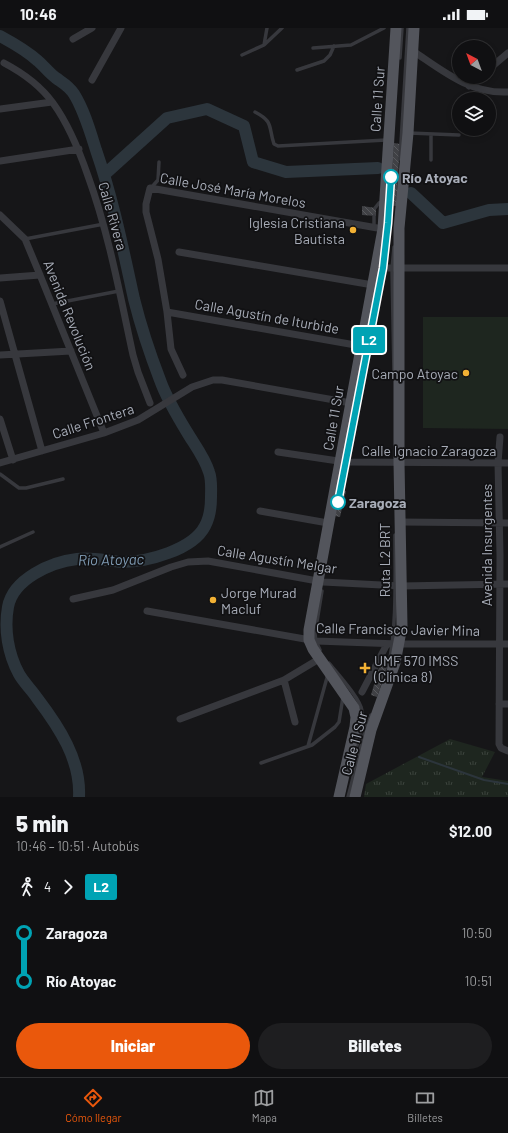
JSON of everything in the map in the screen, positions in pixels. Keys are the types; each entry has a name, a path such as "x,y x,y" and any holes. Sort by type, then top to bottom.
{"main road":[{"name":"Calle 11 Sur","path":"339,797 356,717 354,708 328,673 322,658 313,649 313,640 309,630 322,580 328,524 344,462 351,403 361,346 373,285 379,268 379,229 385,201 396,28"},
{"name":"Calle 11 Sur","path":"355,797 371,730 395,663 393,644 402,626 398,586 395,269 408,133 414,28"}],"street":[{"path":"73,39 92,28"},
{"path":"92,80 121,28"},
{"path":"413,51 457,80 469,86 496,93 508,92"},
{"path":"496,63 508,53"},
{"name":"Calle Rivera","path":"4,62 24,73 52,102 65,121 78,149 104,224 135,361 150,403"},
{"path":"0,109 52,102"},
{"path":"0,161 78,149"},
{"path":"150,188 146,204 146,212 158,259 167,312 171,349 183,375"},
{"name":"Calle José María Morelos","path":"150,188 379,229"},
{"name":"Avenida Revolución","path":"0,215 24,239 40,274 104,433"},
{"path":"179,252 373,285"},
{"path":"379,268 508,268"},
{"path":"0,278 40,274"},
{"path":"0,301 42,451"},
{"name":"Calle Agustín de Iturbide","path":"167,312 361,346"},
{"path":"0,355 71,351"},
{"name":"Calle Frontera","path":"0,463 104,433 138,420 160,408 188,389 213,380 222,380 351,403"},
{"path":"0,419 13,460"},
{"name":"Avenida Insurgentes","path":"500,437 498,463 500,584 499,744 505,750"},
{"name":"Calle Ignacio Zaragoza","path":"278,452 344,462 508,463"},
{"path":"260,511 328,524"},
{"path":"398,527 508,523"},
{"name":"Calle Agustín Melgar","path":"73,599 113,590 171,567 188,562 208,561 322,580 398,586 508,584"},
{"name":"Calle Francisco Javier Mina","path":"147,611 313,640 393,644 508,644"},
{"path":"362,692 393,644"},
{"path":"180,719 284,680 322,658"},
{"path":"284,680 295,722"},
{"path":"499,704 508,704"}],"lane":[{"path":"264,45 267,28"},
{"path":"242,55 264,45 282,28"},
{"path":"313,48 352,45 383,28"},
{"path":"400,59 402,28"},
{"path":"400,164 408,28"},
{"path":"297,70 324,61 330,55 334,46"},
{"path":"255,112 267,118 273,142 276,146 389,140"},
{"path":"408,133 452,135"},
{"path":"431,135 431,160"},
{"path":"150,188 158,180 159,162"},
{"path":"394,377 395,269 399,172"},
{"path":"375,208 379,203 385,201"},
{"path":"351,431 389,215"},
{"path":"374,216 379,229"},
{"path":"24,239 104,224"},
{"path":"52,304 120,291"},
{"path":"394,423 397,462 395,493"},
{"path":"0,474 19,488 26,488 63,479"},
{"path":"331,539 336,509"},
{"path":"0,547 33,532"},
{"path":"376,703 388,667 393,644"},
{"path":"322,658 358,700 362,710 362,725 344,797"},
{"path":"308,746 328,673"},
{"path":"261,763 312,745 329,732 339,722 343,694"},
{"path":"348,797 366,727 373,709"}],"green space":[{"name":"Campo Atoyac","path":"423,317 508,317 508,429 423,428"},
{"path":"450,739 495,752 482,777 508,781 508,797 364,797 366,784"}],"building":[{"path":"394,143 400,144 396,206 390,205"},
{"path":"362,206 376,208 376,216 362,215"},
{"path":"341,490 346,491 340,517 335,516"},
{"path":"380,664 387,667 377,697 371,695"}],"waterway":[{"name":"Río Atoyac","path":"0,36 29,54 53,76 68,87 74,94 81,107 108,187 134,299 149,350 166,395 203,458 211,481 211,501 207,523 199,534 180,548 144,560 122,562 77,559 56,564 45,568 25,580 11,597 6,624 12,658 21,677 53,720 67,744 79,783 79,797"},
{"name":"Río Atoyac","path":"105,174 167,118 207,109 244,126 253,162 286,172 378,168"},
{"name":"Río Atoyac","path":"411,193 443,223 489,210 508,209"},
{"path":"419,757 484,780 508,784"}],"bus line":[{"name":"L2","path":"338,502 383,268 391,177"}],"place":[{"name":"Río Atoyac","path":"391,177"},
{"name":"Iglesia Cristiana Bautista","path":"353,230"},
{"name":"Campo Atoyac","path":"466,373"},
{"name":"Zaragoza","path":"338,502"},
{"name":"Jorge Murad Macluf","path":"213,600"},
{"name":"UMF 570 IMSS (Clínica 8)","path":"365,668"}]}
